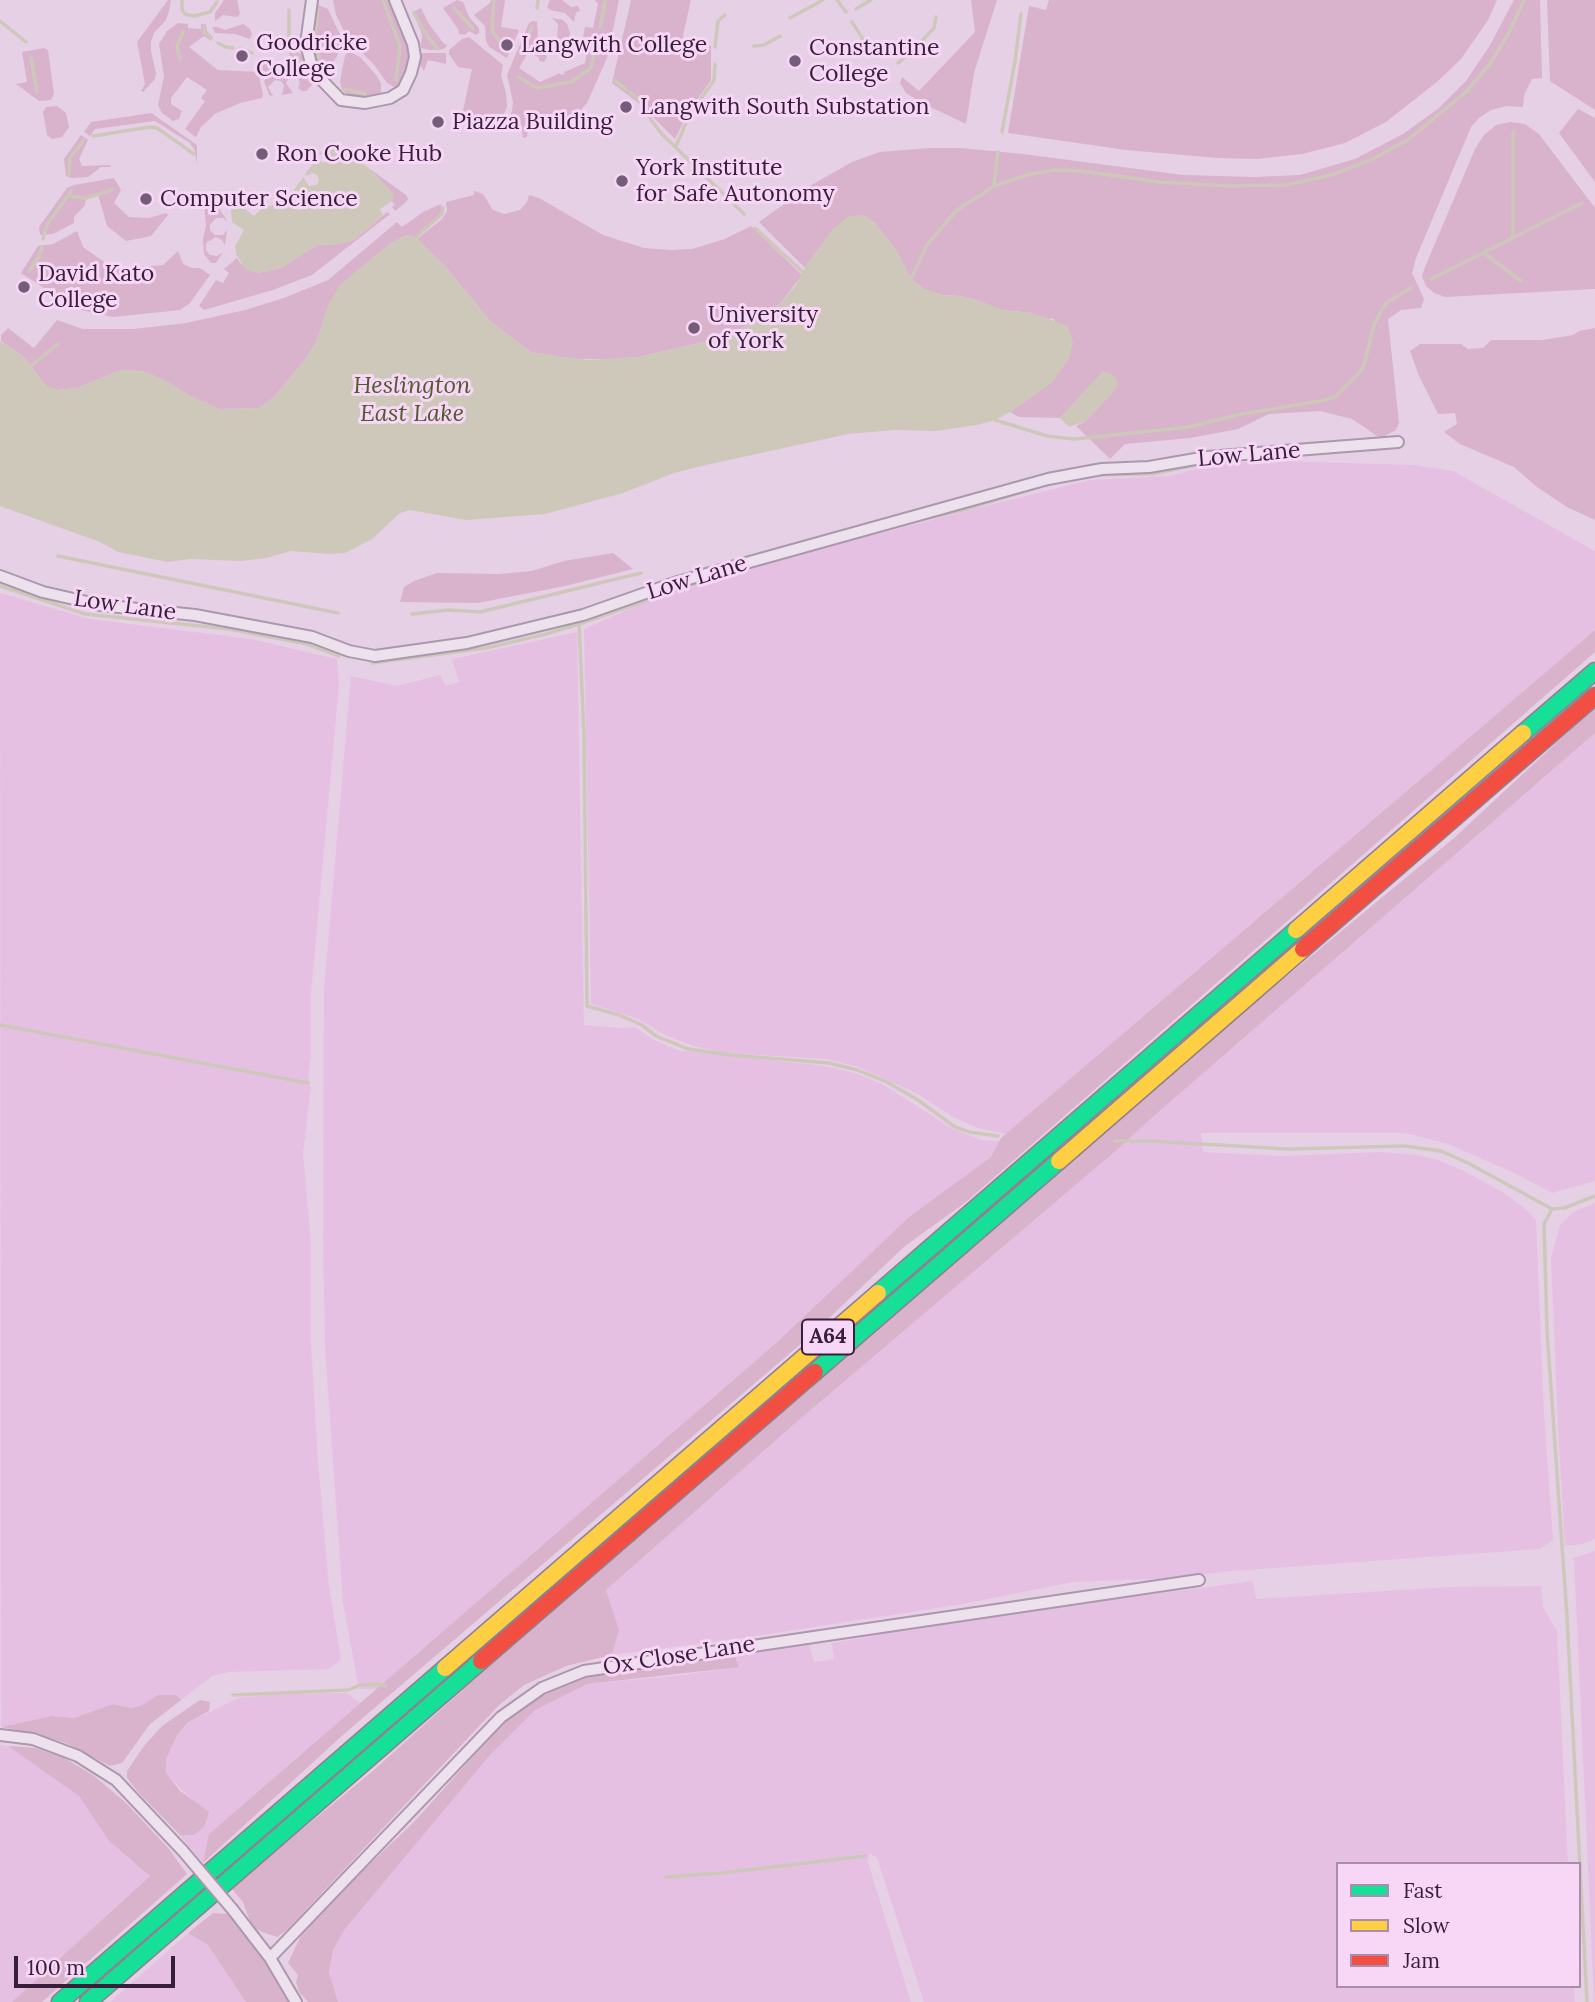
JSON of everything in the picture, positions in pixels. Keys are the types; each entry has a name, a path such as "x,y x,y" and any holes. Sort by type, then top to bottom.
{"highway":[{"name":"A64","path":"60,2002 1595,671"},
{"name":"A64","path":"88,2002 1595,696"}],"street":[{"path":"312,0 306,44 313,71 334,95 354,103 378,102 390,98 403,90 411,74 415,57 413,44 394,0"},
{"name":"Low Lane","path":"0,576 43,593 100,605 195,615 312,636 349,651 375,656 467,643 583,615 674,583 1048,478 1102,469 1149,467 1207,457 1398,442"},
{"name":"Ox Close Lane","path":"270,1958 501,1717 542,1688 584,1671 657,1658 1199,1580"},
{"path":"0,1735 33,1739 78,1756 116,1780 183,1851 233,1910 270,1958 296,2002"}],"shaded area":[{"path":"168,0 171,0 166,20 154,33 151,42 155,79 143,92 141,91 145,84 137,42"},
{"path":"224,0 237,0 240,14 237,17 223,15 215,21 215,13"},
{"path":"333,0 392,0 410,46 411,57 409,70 398,89 387,83 347,37 336,15"},
{"path":"457,0 463,2 469,17 479,28 476,35 469,31 465,35 459,34 443,8"},
{"path":"491,0 505,0 501,27 519,30 507,58 489,47 485,26 474,15"},
{"path":"550,0 562,0 571,7 578,6 580,11 576,12 574,22 565,13 550,10 547,7"},
{"path":"595,0 619,0 607,58 587,103 565,124 554,129 546,122 537,122 528,129 527,137 523,138 521,124 504,126 504,122 508,120 513,102 507,75 529,23 537,22 538,40 547,57 544,62 539,61 539,58 529,51 519,68 540,82 560,73 565,74 564,72 585,63 589,38 583,37 585,27 593,28 598,4"},
{"path":"631,0 691,0 682,40 711,46 711,80 688,113 675,139 640,104 612,83"},
{"path":"971,0 997,0 974,73 966,124 906,93 900,83 902,77 919,91 975,32"},
{"path":"1049,0 1497,0 1488,20 1461,59 1386,122 1345,143 1302,154 1257,159 1126,150 1008,133 1029,6 1046,10"},
{"path":"1514,0 1540,0 1542,78 1532,79 1524,95 1523,107 1507,106 1491,110 1471,127 1416,258 1412,273 1424,299 1421,308 1401,310 1388,319 1399,423 1396,430 1380,438 1352,419 1320,411 1269,414 1238,429 1190,438 1125,444 1110,459 1076,426 1086,421 1103,403 1103,372 1060,418 1019,417 1010,412 1052,382 1060,370 1054,319 1033,313 1002,310 976,300 942,295 924,289 911,279 896,250 873,221 833,229 805,268 759,222 808,187 852,162 880,152 961,148 1183,175 1254,177 1300,175 1355,159 1403,134 1439,108 1466,81 1489,47"},
{"path":"1547,0 1595,0 1595,110 1550,81"},
{"path":"315,6 328,9 343,46 326,74 322,76 310,50"},
{"path":"421,8 429,24 447,45 444,49 421,48 422,34 413,12"},
{"path":"552,18 563,20 567,24 570,33 567,45 551,43 557,39 558,24"},
{"path":"178,23 188,24 188,28 201,29 201,24 206,24 207,31 213,37 211,41 204,36 189,47 218,70 258,72 263,94 262,98 240,103 215,114 201,127 196,137 185,129 205,101 201,98 207,90 187,77 171,98 171,104 182,111 179,119 173,121 162,113 158,105 164,76 159,44 167,31"},
{"path":"243,24 250,29 250,39 235,34 215,33 212,27 225,30"},
{"path":"469,37 503,65 501,75 507,107 503,116 487,126 472,124 462,115 472,69 458,67 449,54 449,50 462,39"},
{"path":"44,48 48,50 54,94 51,100 39,101 16,84 27,82 22,52"},
{"path":"294,50 304,56 307,61 305,65 290,65 265,73 260,69 262,61 266,60 268,67 290,59 289,52"},
{"path":"349,51 361,58 376,75 381,83 381,94 367,99 349,96 342,90 342,70"},
{"path":"420,53 446,53 446,64 428,60 424,71 418,62"},
{"path":"292,68 307,71 313,76 312,85 302,91 298,88 298,78 290,76 286,83 293,93 282,95 284,85 275,80 268,87 273,96 269,95 264,81 266,78"},
{"path":"57,106 66,113 69,127 62,137 52,139 47,135 43,112 46,107"},
{"path":"1578,109 1595,118 1595,182 1559,133"},
{"path":"151,113 197,145 197,165 195,151 190,143 155,121 95,129 90,136 84,132 91,122"},
{"path":"1510,122 1525,124 1539,134 1595,208 1595,289 1445,297 1426,286 1422,276 1425,267 1475,149 1484,135 1496,125"},
{"path":"81,135 88,140 79,159 82,166 111,165 101,167 88,177 72,178 66,176 64,159"},
{"path":"370,169 406,195 406,202 395,211 392,207 395,205 392,201 393,194"},
{"path":"114,178 121,190 114,203 129,217 168,215 151,236 126,241 107,226 98,194 86,198 85,205 74,217 74,223 53,234 40,235 39,227 67,188"},
{"path":"474,191 483,194 493,210 504,214 520,210 529,195 539,198 603,235 644,248 692,249 725,239 751,226 802,275 780,304 756,322 712,340 638,357 613,359 572,359 531,352 491,322 444,265 417,239 442,219 447,211 446,202 474,195"},
{"path":"204,203 218,207 228,222 223,218 216,218 210,225 210,230 215,235 223,235 227,230 225,245 216,237 206,243 206,250 210,255 217,256 223,252 216,263 211,263 204,254"},
{"path":"441,204 440,214 415,237 407,235 391,243 339,286 316,342 306,358 273,398 259,408 219,409 142,371 121,370 77,388 56,390 45,385 25,358 1,341 1,335 8,328 34,348 57,320 83,329 134,329 186,323 284,298 328,280 397,222 402,227 423,212"},
{"path":"387,212 390,214 312,275 273,290 204,310 199,306 216,280 223,283 229,273 224,269 237,258 240,263 258,273 281,268 317,245 354,240"},
{"path":"77,231 83,247 114,269 163,265 178,251 183,264 200,268 210,275 190,303 180,310 113,317 76,309 21,273 38,246 53,244"},
{"path":"1595,328 1595,520 1567,507 1537,487 1514,467 1460,444 1444,432 1457,424 1455,413 1438,414 1410,351 1420,344 1461,344 1468,349 1483,348 1491,340 1543,340"},
{"path":"1282,461 1414,465 1453,471 1595,551 1595,630 1006,1134 978,1128 953,1117 918,1094 858,1067 826,1059 724,1053 694,1046 665,1035 638,1019 591,1004 584,629 643,603 783,558 1090,480 1170,476 1227,463"},
{"path":"613,553 633,569 478,603 400,602 404,587 437,573 499,574 532,571 564,561"},
{"path":"0,593 90,619 251,639 337,659 339,685 311,993 311,1057 308,1079 311,1088 303,1153 311,1242 311,1344 318,1460 329,1586 341,1660 329,1669 229,1672 212,1676 181,1700 176,1695 158,1695 131,1708 113,1704 74,1718 52,1716 1,1727"},
{"path":"1595,630 1595,652 966,1202 905,1246 810,1336 344,1734 203,1863 209,1834 775,1344 909,1217 991,1157 1001,1138"},
{"path":"577,632 584,1025 635,1027 654,1040 677,1050 825,1066 855,1073 882,1084 953,1129 982,1140 1000,1141 991,1157 909,1217 775,1344 378,1689 359,1689 343,1603 325,1348 323,1236 324,989 351,676 397,686 440,675 446,686 459,682 452,659"},
{"path":"1595,707 1595,733 1118,1149 793,1425 606,1590 619,1630 612,1655 566,1666 524,1685 499,1705 287,1930 277,1937 252,1927 243,1902 231,1888 374,1770 557,1605 790,1406 1171,1072 1454,838"},
{"path":"1595,733 1595,1181 1552,1193 1448,1144 1405,1133 1201,1133 1203,1152 1282,1156 1380,1152 1418,1155 1464,1171 1506,1194 1530,1213 1536,1221 1544,1413 1553,1540 1540,1549 1157,1579 1073,1582 963,1604 612,1655 619,1630 606,1590 793,1425 1118,1149"},
{"path":"1595,1203 1595,1539 1583,1544 1565,1546 1551,1258 1560,1225 1573,1212"},
{"path":"1595,1551 1595,2002 1594,2002 1574,1558"},
{"path":"1253,1581 1256,1599 1448,1587 1541,1586 1543,1607 1557,1631 1568,1862 1336,1862 1336,1988 1574,1988 1575,2002 924,2002 877,1858 869,1853 868,1862 911,2002 338,2002 329,1972 333,1950 345,1929 490,1755 535,1710 587,1684 684,1675 739,1666 734,1654 809,1644 814,1662 834,1659 832,1643 967,1619"},
{"path":"734,1654 739,1667 587,1684 535,1710 490,1755 345,1929 333,1950 329,1972 338,2002 308,2002 299,1992 296,1982 298,1975 288,1963 301,1936 317,1914 414,1822 502,1724 538,1698 575,1679"},
{"path":"347,1693 360,1703 209,1834 203,1863 180,1835 194,1835 204,1827 194,1802 166,1774 166,1759 177,1735 187,1723 238,1698 279,1694"},
{"path":"158,1695 176,1695 181,1700 150,1724 122,1763 110,1766 66,1743 1,1727 52,1716 74,1718 113,1704 131,1708"},
{"path":"200,1700 210,1702 209,1711 187,1723 177,1735 166,1759 166,1773 180,1791 209,1812 204,1827 194,1835 180,1835 138,1792 127,1778 127,1771 162,1726"},
{"path":"0,1745 8,1746 79,1796 109,1841 150,1876 12,2002 0,2002"},
{"path":"8,1746 36,1748 64,1758 93,1775 125,1802 169,1849 187,1874 42,2002 12,2002 150,1876 109,1841 79,1796"},
{"path":"213,1913 228,1914 263,1957 289,2002 246,2002 208,1945 188,1933"},
{"path":"188,1933 208,1945 246,2002 110,2002"}],"water":[{"path":"337,144 370,169 394,194 392,201 380,209 383,215 354,240 317,245 281,268 258,273 246,270 236,254 235,246 244,230 232,222 231,210 235,206 254,216 261,209 285,201 288,197 293,208 305,208 308,200 304,193 291,194 303,177 309,186 317,185 317,175 305,174 318,157 322,163 327,161 326,156 319,154 323,149"},
{"name":"Heslington East Lake","path":"865,215 896,250 911,279 924,289 942,295 976,300 1002,310 1033,313 1068,326 1073,342 1069,359 1052,382 1010,412 977,425 936,431 894,430 848,434 674,473 623,493 545,514 466,520 410,510 400,513 372,539 345,553 291,551 267,558 240,561 190,559 168,562 118,552 100,542 0,506 0,341 25,358 45,385 56,390 77,388 121,370 142,371 219,409 259,408 273,398 306,358 316,342 328,305 339,286 391,243 407,235 416,237 444,265 491,322 531,352 588,360 638,357 712,340 756,322 780,304 795,286 808,262 833,229 849,216"},
{"path":"1103,371 1115,376 1118,384 1113,393 1086,421 1069,427 1060,418"}],"waterway":[{"path":"182,0 182,10 185,14 194,16 210,12 217,2"},
{"path":"383,0 400,46 396,80"},
{"path":"494,0 492,31 503,45"},
{"path":"537,8 538,0"},
{"path":"790,18 823,0"},
{"path":"837,0 846,12"},
{"path":"856,9 871,0"},
{"path":"911,279 927,245 956,211 994,186 1027,175 1054,170 1080,171 1160,182 1229,186 1286,185 1331,175 1371,160 1409,139 1466,92 1490,64 1510,31 1524,0"},
{"path":"600,27 605,2"},
{"path":"454,8 473,29"},
{"path":"289,10 289,38"},
{"path":"318,10 315,39 320,63 325,71"},
{"path":"414,13 438,49"},
{"path":"1002,132 1021,14"},
{"path":"715,47 718,21 725,15"},
{"path":"918,45 934,28 936,17"},
{"path":"0,21 26,42"},
{"path":"852,22 870,50"},
{"path":"204,26 204,32 211,38"},
{"path":"524,48 532,27"},
{"path":"180,59 177,46 183,32"},
{"path":"754,46 764,45 780,36"},
{"path":"218,43 233,48"},
{"path":"518,77 537,88 571,82 591,68 596,44"},
{"path":"240,49 252,53"},
{"path":"898,63 914,50"},
{"path":"293,52 300,61"},
{"path":"31,57 37,92"},
{"path":"676,146 689,116 714,80 715,64"},
{"path":"614,80 627,90"},
{"path":"345,89 365,94"},
{"path":"630,92 643,103 662,134 744,214"},
{"path":"93,136 157,128 194,154"},
{"path":"1513,132 1513,238"},
{"path":"69,175 70,158 84,140"},
{"path":"994,184 998,152"},
{"path":"68,196 86,198 112,190"},
{"path":"43,239 47,225 71,191"},
{"path":"1431,279 1582,203"},
{"path":"416,237 442,214 443,208"},
{"path":"755,228 803,272"},
{"path":"29,271 39,257 42,247"},
{"path":"1484,253 1521,281"},
{"path":"995,420 1047,436 1074,439 1189,427 1237,415 1326,400 1336,396 1364,365 1374,325 1382,309 1388,302 1411,288"},
{"path":"31,366 58,344"},
{"path":"1267,457 1300,457"},
{"path":"1094,475 1152,474 1211,462"},
{"path":"924,519 1042,486"},
{"path":"58,556 338,613"},
{"path":"745,569 579,624 584,734 587,1006 619,1015 642,1025 656,1036 688,1049 829,1063 857,1070 887,1082 918,1100 955,1127 998,1136"},
{"path":"412,614 449,610 480,612 641,573"},
{"path":"0,586 85,614 229,629 307,644 339,656"},
{"path":"372,663 486,648 579,624"},
{"path":"0,1025 308,1083"},
{"path":"1115,1141 1288,1149 1404,1146 1441,1151 1552,1209 1564,1208 1595,1196"},
{"path":"1552,1209 1544,1224 1547,1330 1567,1617 1580,1862"},
{"path":"233,1695 348,1690 360,1685 386,1686"},
{"path":"666,1877 865,1856"},
{"path":"1581,1886 1587,2002"}],"traffic: fast":[{"path":"1523,733 1595,671"},
{"path":"878,1293 1296,930"},
{"path":"815,1372 1059,1161"},
{"path":"88,2002 481,1661"},
{"path":"60,2002 445,1668"}],"traffic: slow":[{"path":"1296,930 1523,733"},
{"path":"1059,1161 1303,949"},
{"path":"445,1668 878,1293"}],"traffic: jam":[{"path":"1303,949 1595,696"},
{"path":"481,1661 815,1372"}],"place":[{"name":"Langwith College","path":"507,45"},
{"name":"Goodricke College","path":"242,56"},
{"name":"Constantine College","path":"795,61"},
{"name":"Langwith South Substation","path":"626,107"},
{"name":"Piazza Building","path":"438,122"},
{"name":"Ron Cooke Hub","path":"262,154"},
{"name":"York Institute for Safe Autonomy","path":"622,181"},
{"name":"Computer Science","path":"146,199"},
{"name":"David Kato College","path":"24,287"},
{"name":"University of York","path":"694,328"}]}
